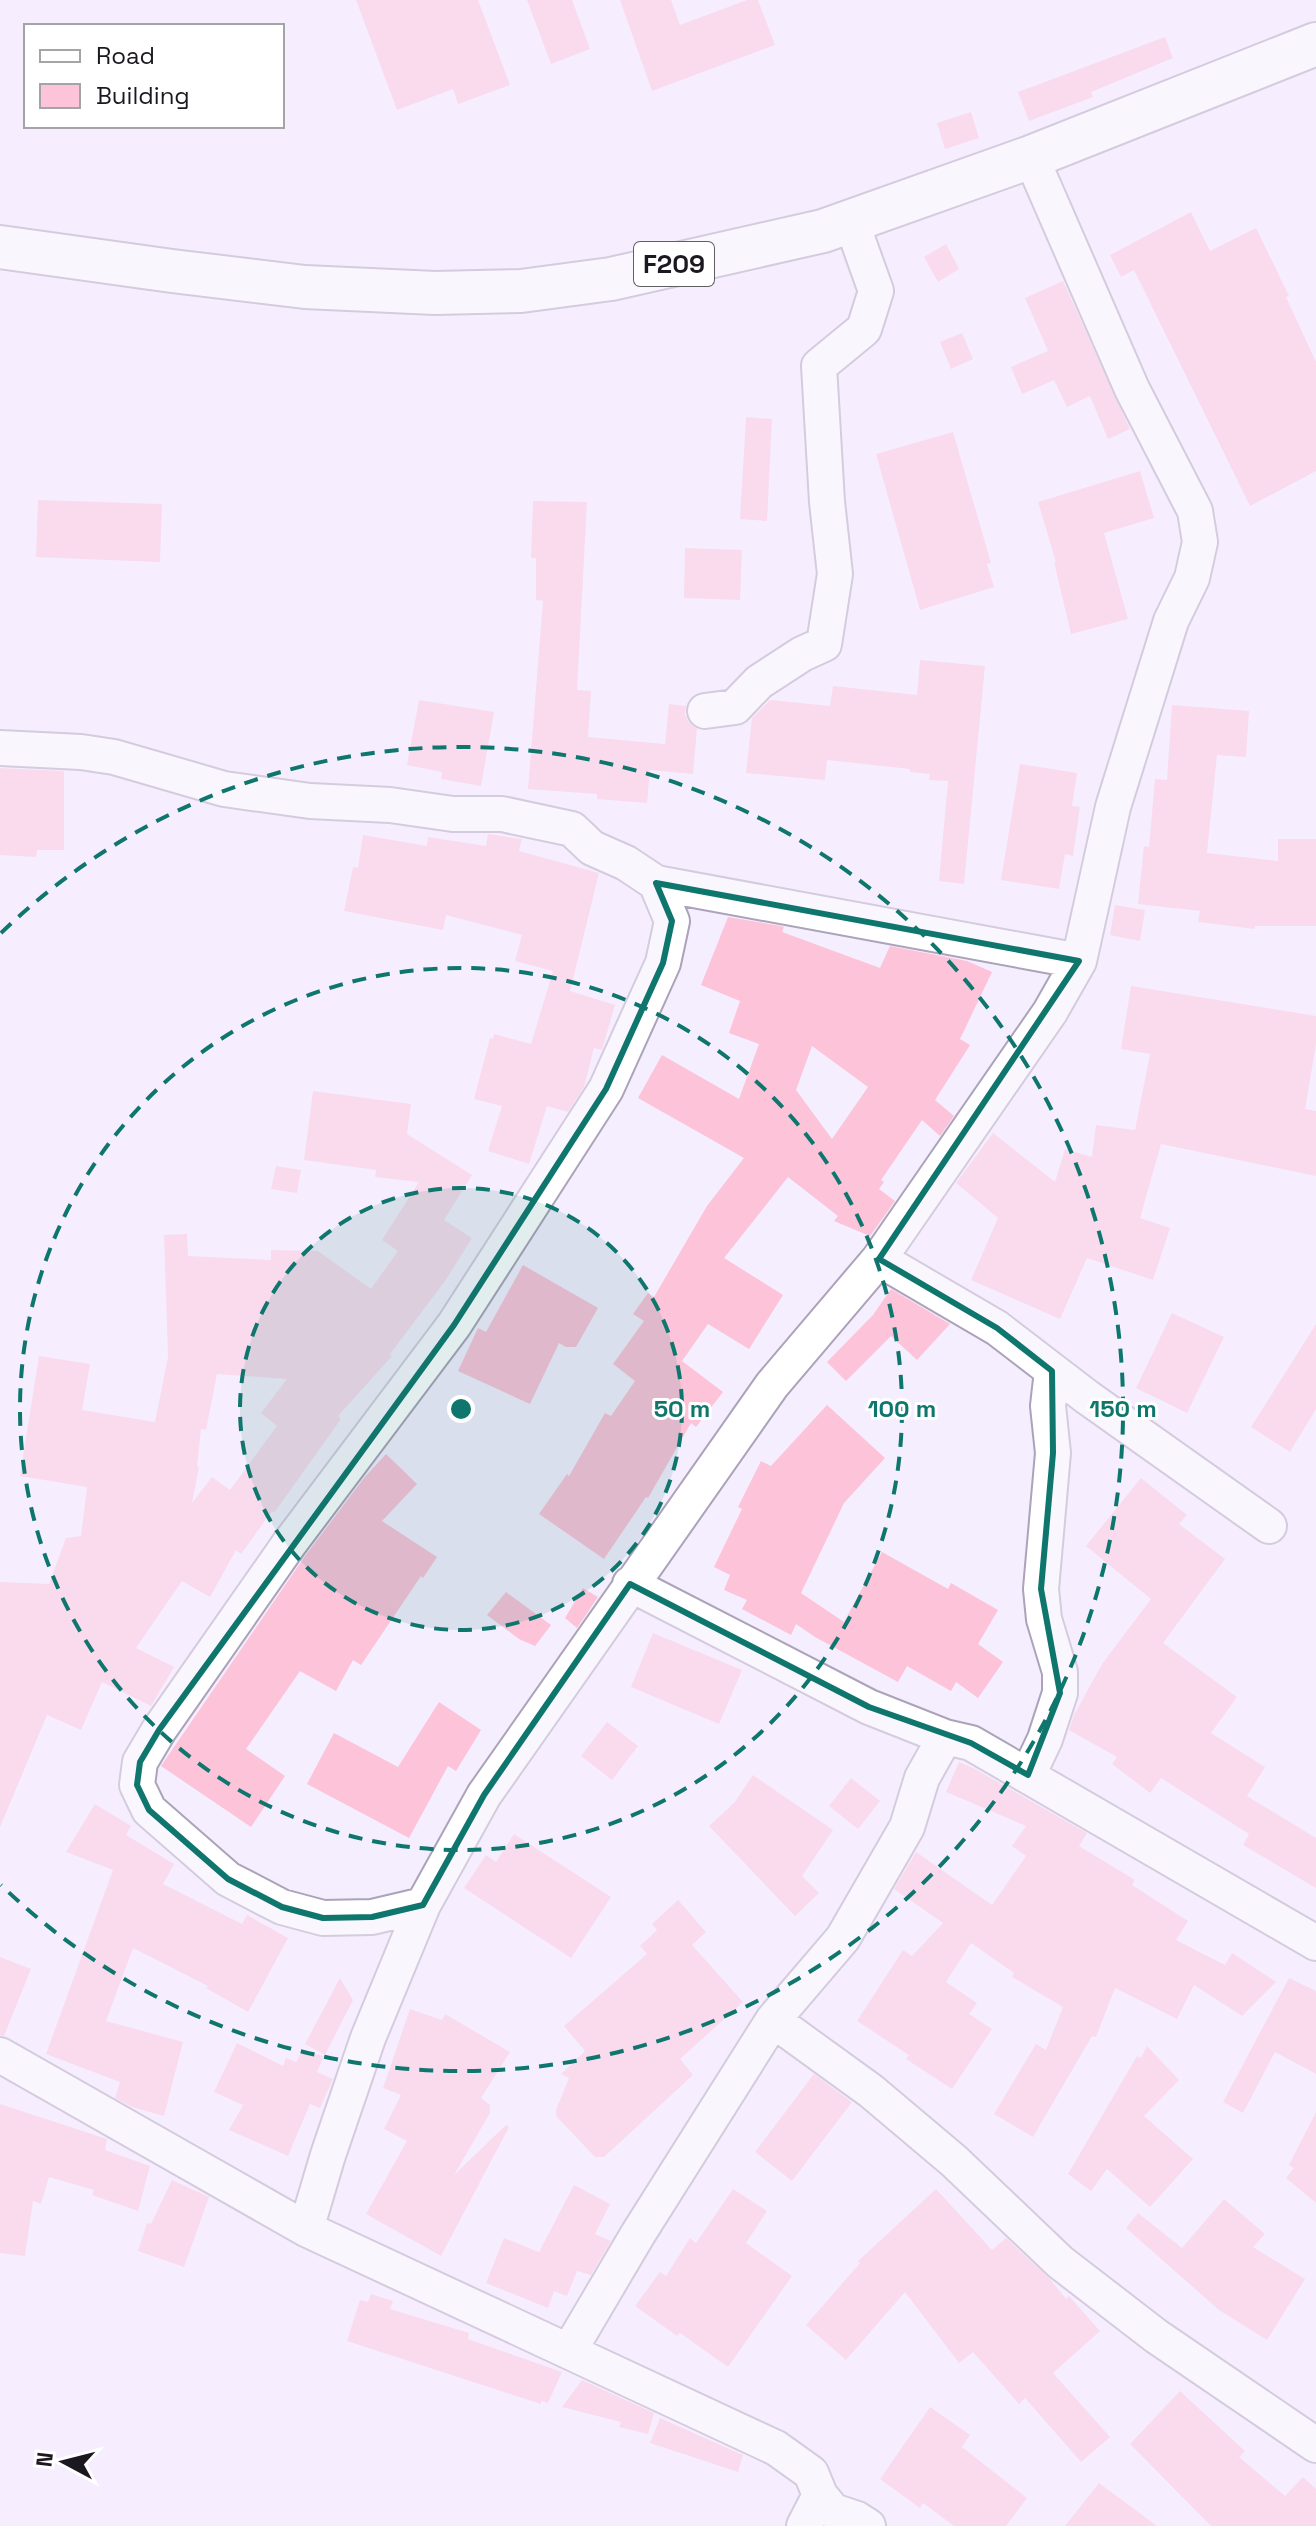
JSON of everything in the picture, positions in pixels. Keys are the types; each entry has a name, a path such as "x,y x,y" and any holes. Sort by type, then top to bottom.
{"main road":[{"name":"F209","path":"0,247 305,287 464,293 521,291 611,279 823,231 1031,157 1316,44"}],"street":[{"path":"306,2229 368,2038 423,1905 484,1795 772,1385 879,1259 1050,1012 1079,961 1113,807 1171,621 1192,578 1200,542 1195,511 1132,389 1031,157"},
{"path":"705,711 735,707 759,682 802,654 824,644 835,574 825,476 819,366 864,329 876,291 851,221"},
{"path":"0,748 114,757 224,789 310,801 390,805 453,814 502,814 572,829 592,848 626,863 656,883 1079,961"},
{"path":"423,1905 372,1917 323,1918 282,1907 228,1879 149,1810 137,1785 140,1762 289,1544 454,1325 606,1089 663,963 672,921 656,883"},
{"path":"879,1259 997,1328 1269,1526"},
{"path":"1028,1775 1045,1739 1060,1693 1060,1672 1044,1619 1041,1589 1053,1453 1048,1406 1052,1371"},
{"path":"630,1584 869,1707 945,1737 971,1743 1316,1943"},
{"path":"569,2351 638,2234 773,2020 843,1938 907,1827 922,1778 945,1737"},
{"path":"773,2020 871,2091 954,2161 1060,2262 1156,2336 1316,2445"},
{"path":"0,2055 306,2229 776,2448 811,2473 820,2495 833,2511 868,2526"},
{"path":"804,2526 820,2495"}],"highlighted area":[{"path":"656,883 1079,961 879,1259 997,1328 1052,1371 1053,1453 1041,1589 1060,1693 1028,1775 971,1743 869,1707 630,1584 484,1795 423,1905 372,1917 323,1918 282,1907 228,1879 149,1810 137,1785 140,1762 159,1730 454,1325 606,1089 663,963 672,921"}],"building":[{"path":"356,0 478,0 510,85 458,104 453,89 397,110"},
{"path":"527,0 572,0 590,49 551,64"},
{"path":"620,0 671,0 680,25 747,0 758,0 775,45 652,91"},
{"path":"1165,37 1173,58 1091,92 1093,97 1029,121 1018,92"},
{"path":"971,112 979,138 945,149 937,123"},
{"path":"1191,212 1210,251 1256,228 1316,362 1316,471 1250,506 1134,270 1121,277 1110,255"},
{"path":"946,244 959,269 938,282 924,257"},
{"path":"1063,281 1130,429 1108,439 1090,396 1067,407 1054,380 1022,394 1011,367 1048,351 1025,298"},
{"path":"962,333 973,359 951,369 940,342"},
{"path":"746,417 772,419 767,521 740,519"},
{"path":"953,432 991,563 987,564 994,587 920,610 876,454"},
{"path":"1140,471 1154,518 1104,533 1128,619 1071,634 1056,562 1038,502"},
{"path":"38,500 162,504 160,562 36,557"},
{"path":"533,501 587,502 577,690 591,691 588,737 665,744 669,704 686,706 689,723 697,729 693,774 650,770 647,803 597,799 597,794 528,789 543,601 536,600 536,558 531,558"},
{"path":"685,548 742,550 740,600 684,598"},
{"path":"920,660 985,666 964,884 939,881 948,781 929,780 930,774 910,772 910,769 827,760 825,780 746,773 752,718 770,700 830,706 833,686 917,695"},
{"path":"419,700 494,712 481,786 441,779 442,772 407,765"},
{"path":"1172,705 1249,711 1246,757 1217,755 1207,853 1278,861 1278,839 1316,839 1316,926 1255,926 1255,929 1198,922 1200,911 1138,904 1144,846 1149,847 1155,779 1167,780"},
{"path":"1020,764 1077,773 1072,806 1080,807 1073,856 1065,854 1059,889 1001,880"},
{"path":"0,768 64,771 64,850 37,850 36,857 0,855"},
{"path":"488,834 522,839 519,851 599,873 570,991 615,1005 602,1050 594,1048 584,1087 568,1112 547,1106 529,1164 488,1151 502,1106 474,1099 490,1038 493,1039 494,1034 531,1044 553,971 515,961 522,935 446,915 443,930 344,911 353,867 358,868 363,835 427,846 428,837 486,846"},
{"path":"1115,905 1145,910 1140,941 1110,935"},
{"path":"728,917 784,927 782,932 880,968 890,946 967,961 992,972 960,1039 970,1045 935,1100 954,1116 940,1136 922,1120 881,1180 884,1182 879,1189 895,1201 870,1236 834,1221 838,1216 788,1177 724,1258 783,1295 749,1349 708,1324 682,1361 723,1392 696,1427 691,1423 648,1498 604,1559 539,1514 567,1474 569,1476 605,1413 611,1416 635,1381 613,1364 644,1321 633,1314 648,1293 654,1297 707,1206 744,1158 638,1098 662,1055 739,1099 759,1044 729,1033 740,1001 701,985","holes":["812,1046 868,1087 832,1139 796,1090"]},
{"path":"1131,986 1316,1016 1316,1044 1305,1109 1316,1111 1316,1176 1161,1144 1140,1218 1170,1228 1153,1280 1087,1258 1060,1319 971,1280 998,1218 956,1183 993,1133 1055,1182 1065,1149 1092,1157 1096,1125 1135,1130 1150,1054 1121,1049"},
{"path":"313,1091 411,1104 407,1134 472,1175 444,1220 472,1238 445,1281 390,1354 392,1356 338,1416 341,1419 274,1513 272,1511 241,1554 236,1550 210,1597 182,1581 136,1648 174,1667 151,1706 102,1682 81,1730 47,1715 0,1827 0,1582 49,1584 66,1538 81,1536 87,1487 20,1476 39,1356 90,1364 82,1410 155,1422 168,1357 164,1235 187,1234 188,1256 271,1260 271,1250 318,1251 371,1289 398,1251 382,1240 419,1182 375,1177 376,1170 304,1160","holes":["217,1374 287,1379 261,1413 277,1426 230,1490 212,1477 192,1503 199,1467 201,1429 206,1430"]},
{"path":"276,1166 301,1170 297,1193 271,1189"},
{"path":"523,1265 598,1308 576,1347 559,1343 530,1404 458,1371 478,1328 486,1332"},
{"path":"891,1289 950,1324 917,1360 891,1336 846,1381 827,1362 873,1315"},
{"path":"1172,1313 1224,1337 1187,1413 1136,1388"},
{"path":"1316,1324 1316,1409 1290,1452 1251,1427"},
{"path":"827,1405 885,1458 844,1503 801,1593 844,1622 882,1552 948,1589 951,1583 998,1610 978,1644 1003,1662 978,1698 956,1682 951,1691 907,1666 898,1682 796,1624 791,1635 742,1609 747,1600 724,1590 730,1575 714,1567 761,1461 771,1466"},
{"path":"386,1454 417,1484 382,1521 437,1557 361,1665 353,1660 336,1691 300,1671 246,1749 285,1776 251,1827 161,1766 305,1556"},
{"path":"1141,1478 1187,1515 1179,1524 1225,1559 1163,1643 1237,1697 1211,1733 1265,1767 1247,1796 1316,1838 1316,1888 1243,1845 1249,1834 1161,1778 1150,1793 1112,1764 1117,1757 1069,1730 1102,1664 1151,1599 1086,1546"},
{"path":"583,1588 598,1597 577,1628 565,1618"},
{"path":"506,1592 551,1625 535,1646 519,1639 487,1615"},
{"path":"653,1633 742,1670 719,1724 631,1687"},
{"path":"439,1702 481,1730 456,1771 448,1766 409,1838 307,1784 334,1733 398,1767"},
{"path":"607,1722 638,1746 612,1780 581,1756"},
{"path":"959,1762 1087,1833 1079,1846 1135,1880 1132,1885 1188,1921 1176,1940 1225,1965 1232,1953 1276,1982 1242,2016 1194,1985 1177,2019 1115,1988 1096,2037 1092,2036 1033,2137 994,2114 1036,2044 1046,2050 1063,2007 1012,1977 1014,1973 971,1943 946,1982 977,2003 969,2014 992,2029 952,2089 906,2059 909,2055 857,2021 903,1950 912,1956 943,1923 894,1889 916,1852 992,1905 1026,1856 1012,1846 1026,1826 946,1792"},
{"path":"753,1775 833,1830 802,1876 819,1893 795,1916 709,1826 734,1803"},
{"path":"851,1778 880,1801 858,1829 829,1806"},
{"path":"95,1804 131,1826 126,1835 174,1864 163,1884 242,1924 247,1915 288,1938 248,2012 206,1988 208,1986 133,1948 106,2021 183,2042 164,2116 132,2107 115,2098 120,2082 46,2054 113,1870 66,1852"},
{"path":"514,1834 611,1897 571,1958 464,1888 486,1855 496,1862"},
{"path":"678,1900 706,1932 692,1945 743,2002 680,2059 693,2075 604,2157 595,2157 556,2116 569,2078 561,2074 585,2051 564,2026 647,1954 640,1946 657,1930 652,1924"},
{"path":"0,1957 31,1969 4,2036 0,2035"},
{"path":"340,1978 353,2000 325,2055 305,2044"},
{"path":"1289,1978 1316,1991 1316,2074 1275,2052 1243,2113 1223,2102"},
{"path":"410,2009 442,2020 445,2014 510,2052 481,2098 490,2105 490,2113 454,2175 506,2125 509,2127 441,2256 366,2214 407,2141 384,2129 401,2095 383,2088"},
{"path":"237,2043 283,2066 286,2058 296,2062 302,2051 324,2056 317,2072 333,2079 320,2108 310,2104 288,2156 229,2130 243,2105 214,2092"},
{"path":"1147,2046 1179,2080 1144,2116 1193,2159 1150,2207 1107,2169 1091,2191 1068,2174 1137,2056 1141,2058"},
{"path":"814,2074 852,2102 792,2181 755,2152"},
{"path":"0,2104 107,2139 105,2150 150,2166 138,2211 92,2195 94,2190 49,2177 41,2204 33,2201 25,2256 0,2253"},
{"path":"1316,2112 1316,2203 1286,2178 1294,2168 1289,2165"},
{"path":"172,2180 209,2197 184,2267 138,2251 147,2223 151,2224"},
{"path":"574,2185 610,2204 595,2234 611,2241 591,2275 577,2271 567,2296 554,2291 548,2308 486,2283 504,2238 539,2252"},
{"path":"733,2189 767,2211 746,2243 792,2276 728,2367 635,2306 660,2272 666,2276 690,2238 696,2243"},
{"path":"936,2189 992,2250 1006,2238 1050,2279 1066,2299 1069,2296 1100,2331 1053,2373 1110,2437 1081,2462 1025,2398 1019,2404 973,2352 959,2363 905,2292 846,2360 806,2325 860,2263 858,2261"},
{"path":"1224,2199 1265,2234 1253,2247 1305,2279 1267,2340 1219,2310 1126,2228 1138,2213 1182,2248"},
{"path":"371,2294 393,2301 390,2309 469,2333 468,2339 562,2372 548,2403 541,2401 541,2404 347,2341 360,2300 368,2302"},
{"path":"582,2380 654,2413 648,2434 619,2427 621,2422 562,2407"},
{"path":"1180,2391 1245,2451 1239,2457 1285,2496 1303,2477 1316,2489 1316,2526 1211,2526 1130,2444"},
{"path":"930,2407 970,2435 962,2447 1027,2498 1006,2526 954,2526 923,2503 920,2508 880,2479"},
{"path":"660,2418 743,2455 738,2472 650,2443"},
{"path":"1099,2483 1157,2526 1065,2526"}]}
